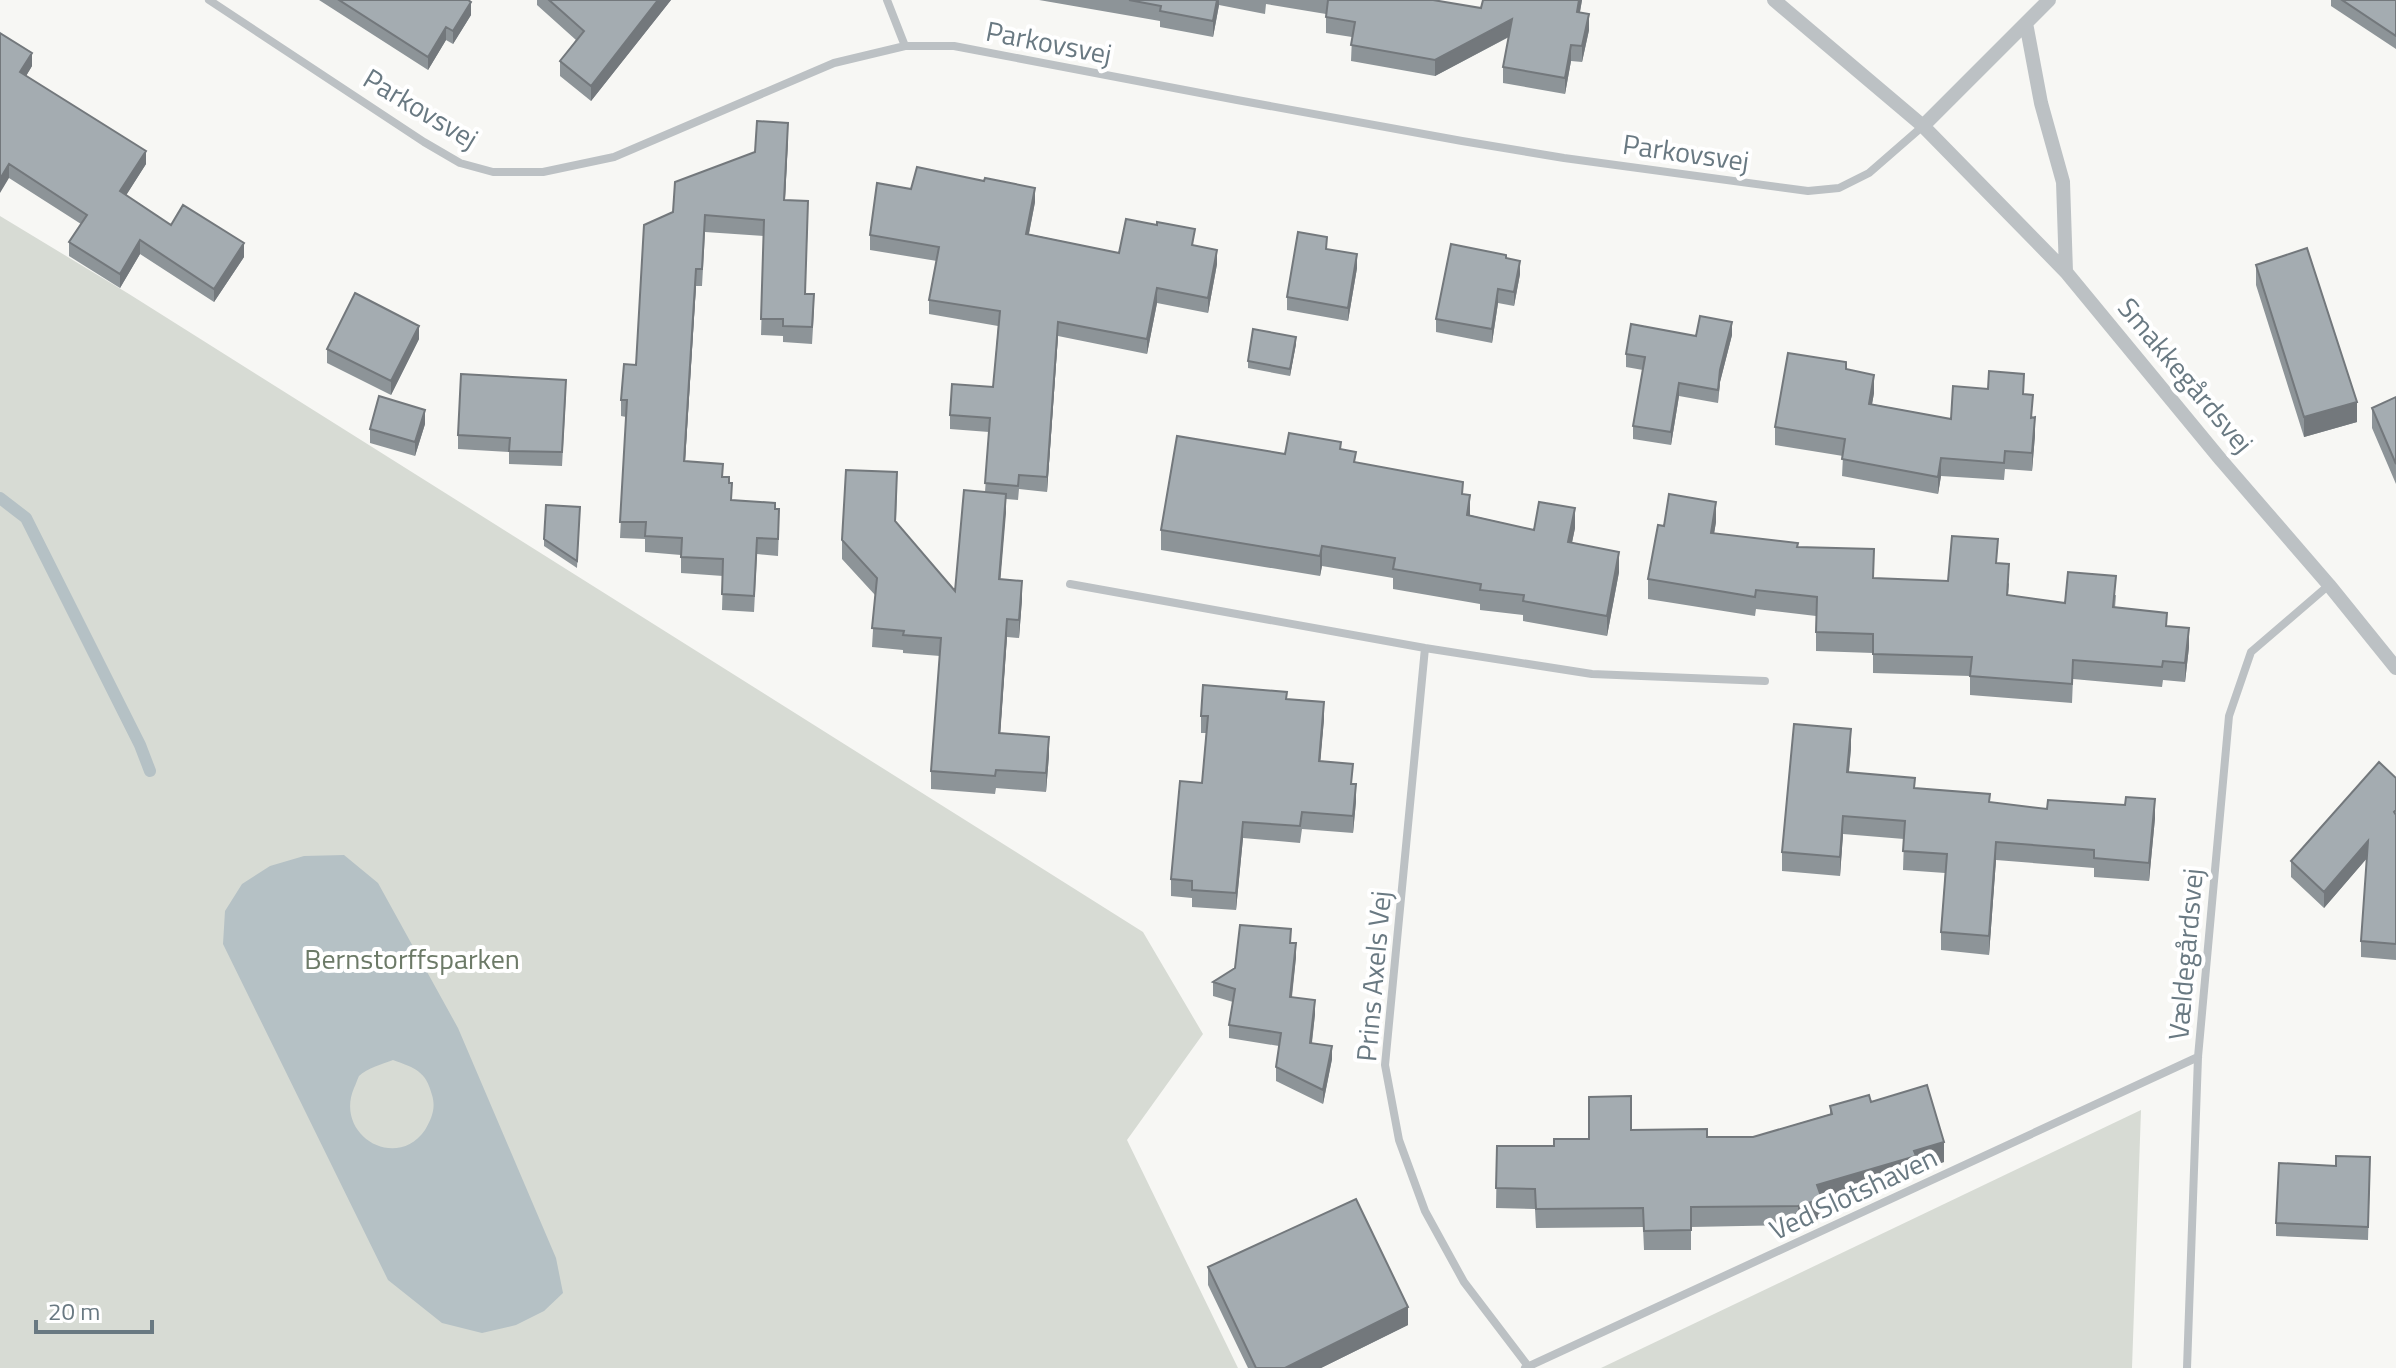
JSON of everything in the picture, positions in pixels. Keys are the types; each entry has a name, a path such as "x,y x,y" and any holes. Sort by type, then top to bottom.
{"street":[{"name":"Parkovsvej","path":"209,0 424,142 460,163 493,172 543,172 614,157 834,63 905,46 954,46 1462,141 1808,191 1839,188 1869,173 1923,126"},
{"path":"887,0 905,46"},
{"name":"Smakkegårdsvej","path":"1774,0 1923,126 2066,272 2396,668"},
{"path":"1923,126 2049,0"},
{"path":"2026,23 2041,103 2063,182 2066,272"},
{"path":"1070,584 1425,648 1592,674 1765,681"},
{"name":"Vældegårdsvej","path":"2187,1368 2198,1057 2229,716 2251,652 2329,585"},
{"name":"Prins Axels Vej","path":"1425,648 1385,1065 1399,1140 1425,1211 1464,1282 1527,1367"},
{"name":"Ved Slotshaven","path":"1527,1367 2198,1057"}],"green space":[{"name":"Bernstorffsparken","path":"0,216 1143,932 1203,1034 1127,1140 1238,1368 0,1368"},
{"path":"2141,1110 2132,1368 1601,1368"}],"shaded area":[{"path":"344,855 378,883 458,1028 556,1258 563,1293 544,1311 516,1325 482,1333 442,1323 388,1280 223,944 225,911 242,884 270,866 304,856","holes":["393,1060 423,1075 434,1104 430,1121 413,1142 399,1148 385,1148 360,1133 350,1105 359,1076"]}],"building":[{"path":"339,0 471,2 453,31 446,27 428,57"},
{"path":"549,0 658,0 591,86 560,61 584,31"},
{"path":"1129,0 1217,0 1213,21 1160,11 1161,6"},
{"path":"1328,0 1433,0 1481,8 1483,0 1579,0 1577,12 1589,14 1582,46 1571,45 1565,78 1503,67 1512,19 1435,60 1351,45 1355,22 1326,17"},
{"path":"2342,0 2396,0 2396,36"},
{"path":"0,33 32,53 20,72 146,151 120,191 171,225 183,205 244,243 214,289 140,240 120,274 69,242 87,215 9,164 0,179"},
{"path":"757,121 788,123 784,200 808,201 805,294 814,294 812,327 783,326 783,319 761,319 764,220 705,215 702,269 696,269 684,461 723,464 722,477 729,477 729,483 732,483 731,500 775,503 775,509 779,509 778,539 757,538 754,596 722,594 723,559 681,557 682,538 645,536 646,522 620,522 627,400 621,400 624,364 636,365 644,225 673,212 675,182 755,152"},
{"path":"917,167 1035,188 1026,234 1119,253 1126,219 1195,229 1192,245 1217,250 1208,298 1157,288 1147,339 1058,322 1047,477 1019,475 1018,486 985,483 990,418 950,415 952,384 993,387 1000,311 929,300 939,247 870,235 877,183 911,189"},
{"path":"1298,232 1327,237 1326,249 1357,254 1348,308 1287,297"},
{"path":"1451,244 1506,255 1506,258 1520,261 1514,292 1498,289 1492,329 1436,319"},
{"path":"2307,248 2357,402 2304,417 2256,265"},
{"path":"355,293 419,326 391,381 327,349"},
{"path":"1700,316 1732,322 1718,390 1679,383 1671,432 1633,426 1645,357 1626,354 1631,324 1696,336"},
{"path":"1253,329 1296,337 1290,369 1248,361"},
{"path":"1788,353 1846,362 1846,369 1874,375 1869,404 1951,419 1953,386 1988,389 1989,371 2024,374 2023,394 2033,395 2032,453 2005,451 2004,463 1941,458 1938,477 1842,459 1845,439 1775,427"},
{"path":"461,374 566,380 562,452 509,451 510,438 458,435"},
{"path":"379,396 425,410 415,442 370,429"},
{"path":"2396,397 2396,464 2372,408"},
{"path":"1289,433 1341,442 1340,449 1356,452 1354,462 1463,482 1462,494 1470,495 1467,515 1534,530 1539,502 1575,508 1568,542 1619,552 1607,616 1523,601 1524,595 1480,590 1481,584 1393,569 1395,558 1322,546 1320,556 1161,530 1177,436 1285,454"},
{"path":"846,470 897,472 895,521 955,591 964,490 1006,494 999,579 1022,581 1019,620 1007,619 999,733 1049,737 1046,773 996,770 995,776 931,771 941,638 903,635 904,631 872,628 877,578 842,540"},
{"path":"1669,494 1716,502 1711,533 1798,543 1797,547 1874,549 1873,578 1948,581 1952,536 1998,539 1996,563 2009,564 2007,595 2065,603 2068,572 2116,576 2113,607 2167,613 2166,626 2189,628 2185,663 2163,661 2162,667 2073,660 2072,684 1970,676 1972,657 1873,654 1873,634 1816,632 1817,597 1756,590 1755,597 1648,579 1658,525 1664,526"},
{"path":"546,505 580,507 577,561 544,539"},
{"path":"1203,685 1287,692 1286,699 1324,702 1319,761 1353,764 1351,784 1356,784 1353,816 1302,812 1300,826 1243,822 1236,893 1192,890 1192,881 1171,879 1180,781 1202,783 1208,716 1201,716"},
{"path":"1794,724 1851,729 1847,772 1915,778 1914,788 1990,794 1989,802 2047,809 2048,800 2125,805 2126,797 2155,799 2149,863 2094,858 2094,850 1996,842 1989,936 1941,932 1947,854 1903,851 1905,821 1843,816 1840,857 1782,852"},
{"path":"2379,762 2396,778 2396,944 2361,941 2368,841 2324,892 2291,861"},
{"path":"1240,925 1291,929 1290,943 1296,943 1290,997 1315,1000 1310,1043 1332,1046 1323,1090 1276,1067 1281,1033 1229,1025 1235,989 1213,982 1235,968"},
{"path":"1927,1085 1944,1142 1914,1151 1916,1156 1817,1185 1822,1199 1798,1206 1691,1207 1691,1230 1644,1231 1643,1208 1536,1209 1535,1189 1496,1188 1497,1146 1554,1146 1554,1139 1589,1139 1589,1097 1631,1096 1631,1130 1707,1129 1707,1137 1753,1137 1832,1114 1830,1106 1869,1095 1871,1102"},
{"path":"2336,1156 2370,1157 2368,1227 2276,1223 2279,1163 2336,1166"},
{"path":"1356,1199 1408,1307 1285,1368 1256,1368 1208,1267"}],"waterway":[{"path":"0,498 26,518 140,745 150,771"}]}
